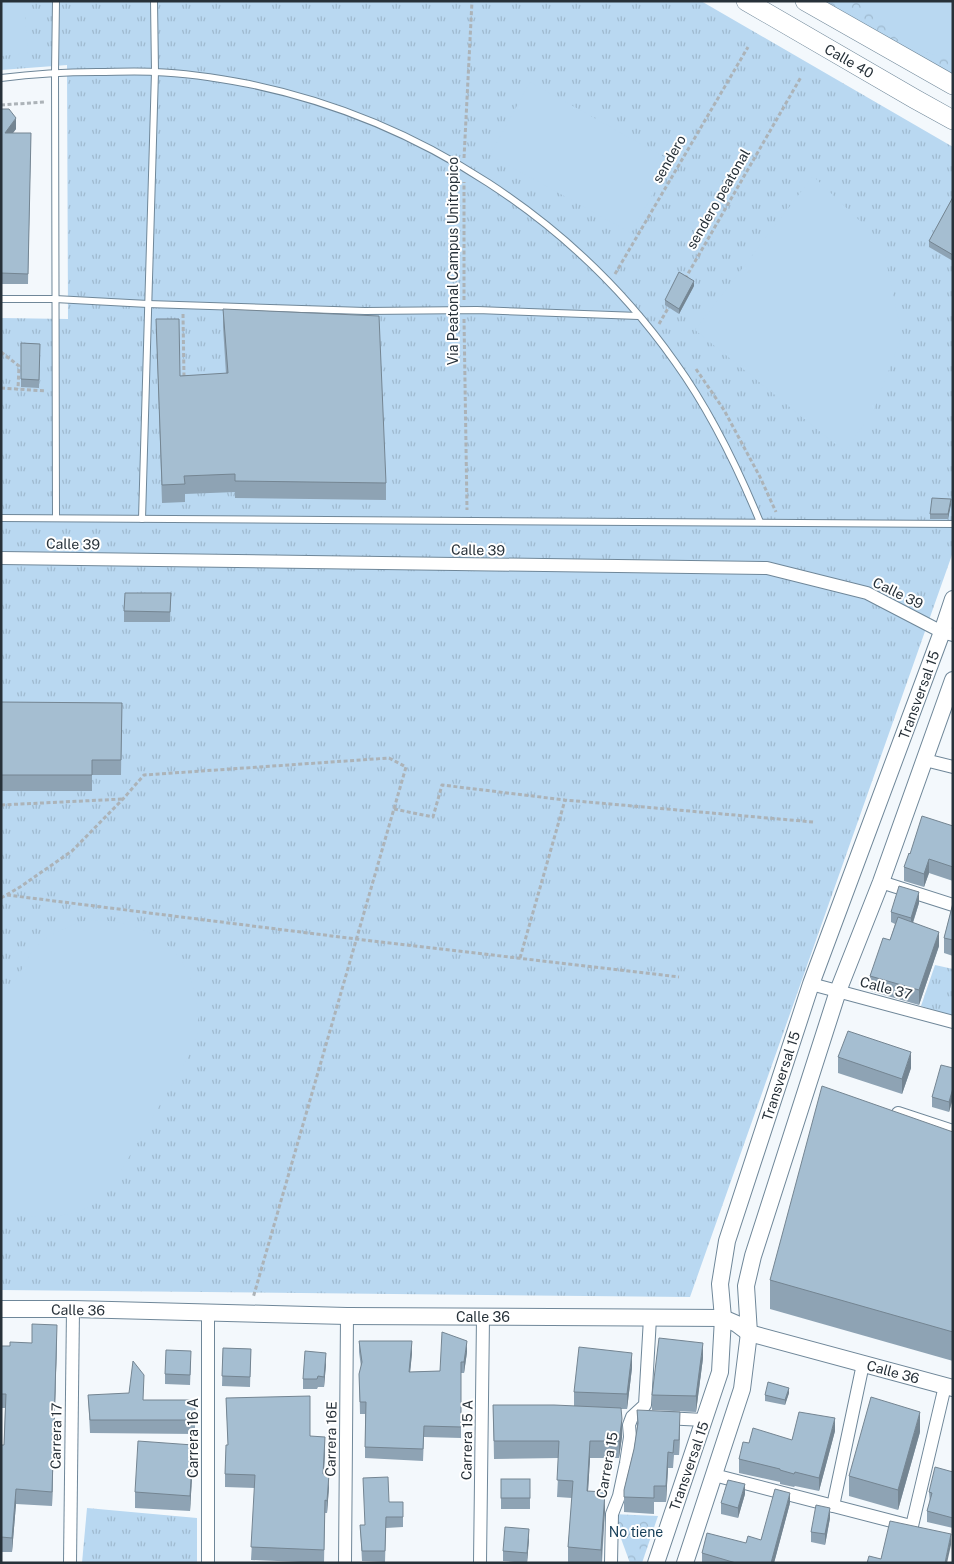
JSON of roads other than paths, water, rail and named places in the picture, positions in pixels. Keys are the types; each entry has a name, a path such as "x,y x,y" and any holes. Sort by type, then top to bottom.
{"main road":[{"name":"Calle 40","path":"746,1 953,120"},
{"path":"806,1 953,85"}],"street":[{"name":"Calle 39","path":"1,558 767,568 867,593 947,634"},
{"name":"Transversal 15","path":"656,1563 720,1372 723,1318 720,1284 727,1241 811,984 947,634 953,599"},
{"name":"Transversal 15","path":"685,1563 742,1390 749,1333 746,1286 753,1256 813,1083 838,991 881,882 953,680"},
{"path":"925,760 953,767"},
{"path":"881,882 953,905"},
{"name":"Calle 37","path":"811,984 953,1022"},
{"path":"890,1110 953,1131"},
{"name":"Calle 36","path":"1,1309 348,1316 723,1318 737,1324 749,1333 949,1387"},
{"name":"Carrera 17","path":"70,1563 73,1309"},
{"name":"Carrera 16 A","path":"208,1313 208,1563"},
{"name":"Carrera 16E","path":"345,1563 348,1316"},
{"name":"Carrera 15 A","path":"480,1563 483,1317"},
{"name":"Carrera 15","path":"611,1563 612,1514 617,1504 630,1436 628,1417 645,1405 650,1318"},
{"path":"833,1506 863,1364"},
{"path":"714,1475 916,1527 949,1387"},
{"path":"628,1417 704,1420"}],"lane":[{"path":"56,1 54,72 56,518"},
{"path":"142,519 155,72 154,1"},
{"path":"1,78 54,72 155,72 227,80 315,101 366,119 464,167 509,197 553,230 610,283 654,333 676,362 732,456 760,522"},
{"path":"1,298 183,306 365,311 464,310 639,316"},
{"path":"1,518 953,524"}],"park label":[{"name":"No tiene","path":"636,1532"}]}
